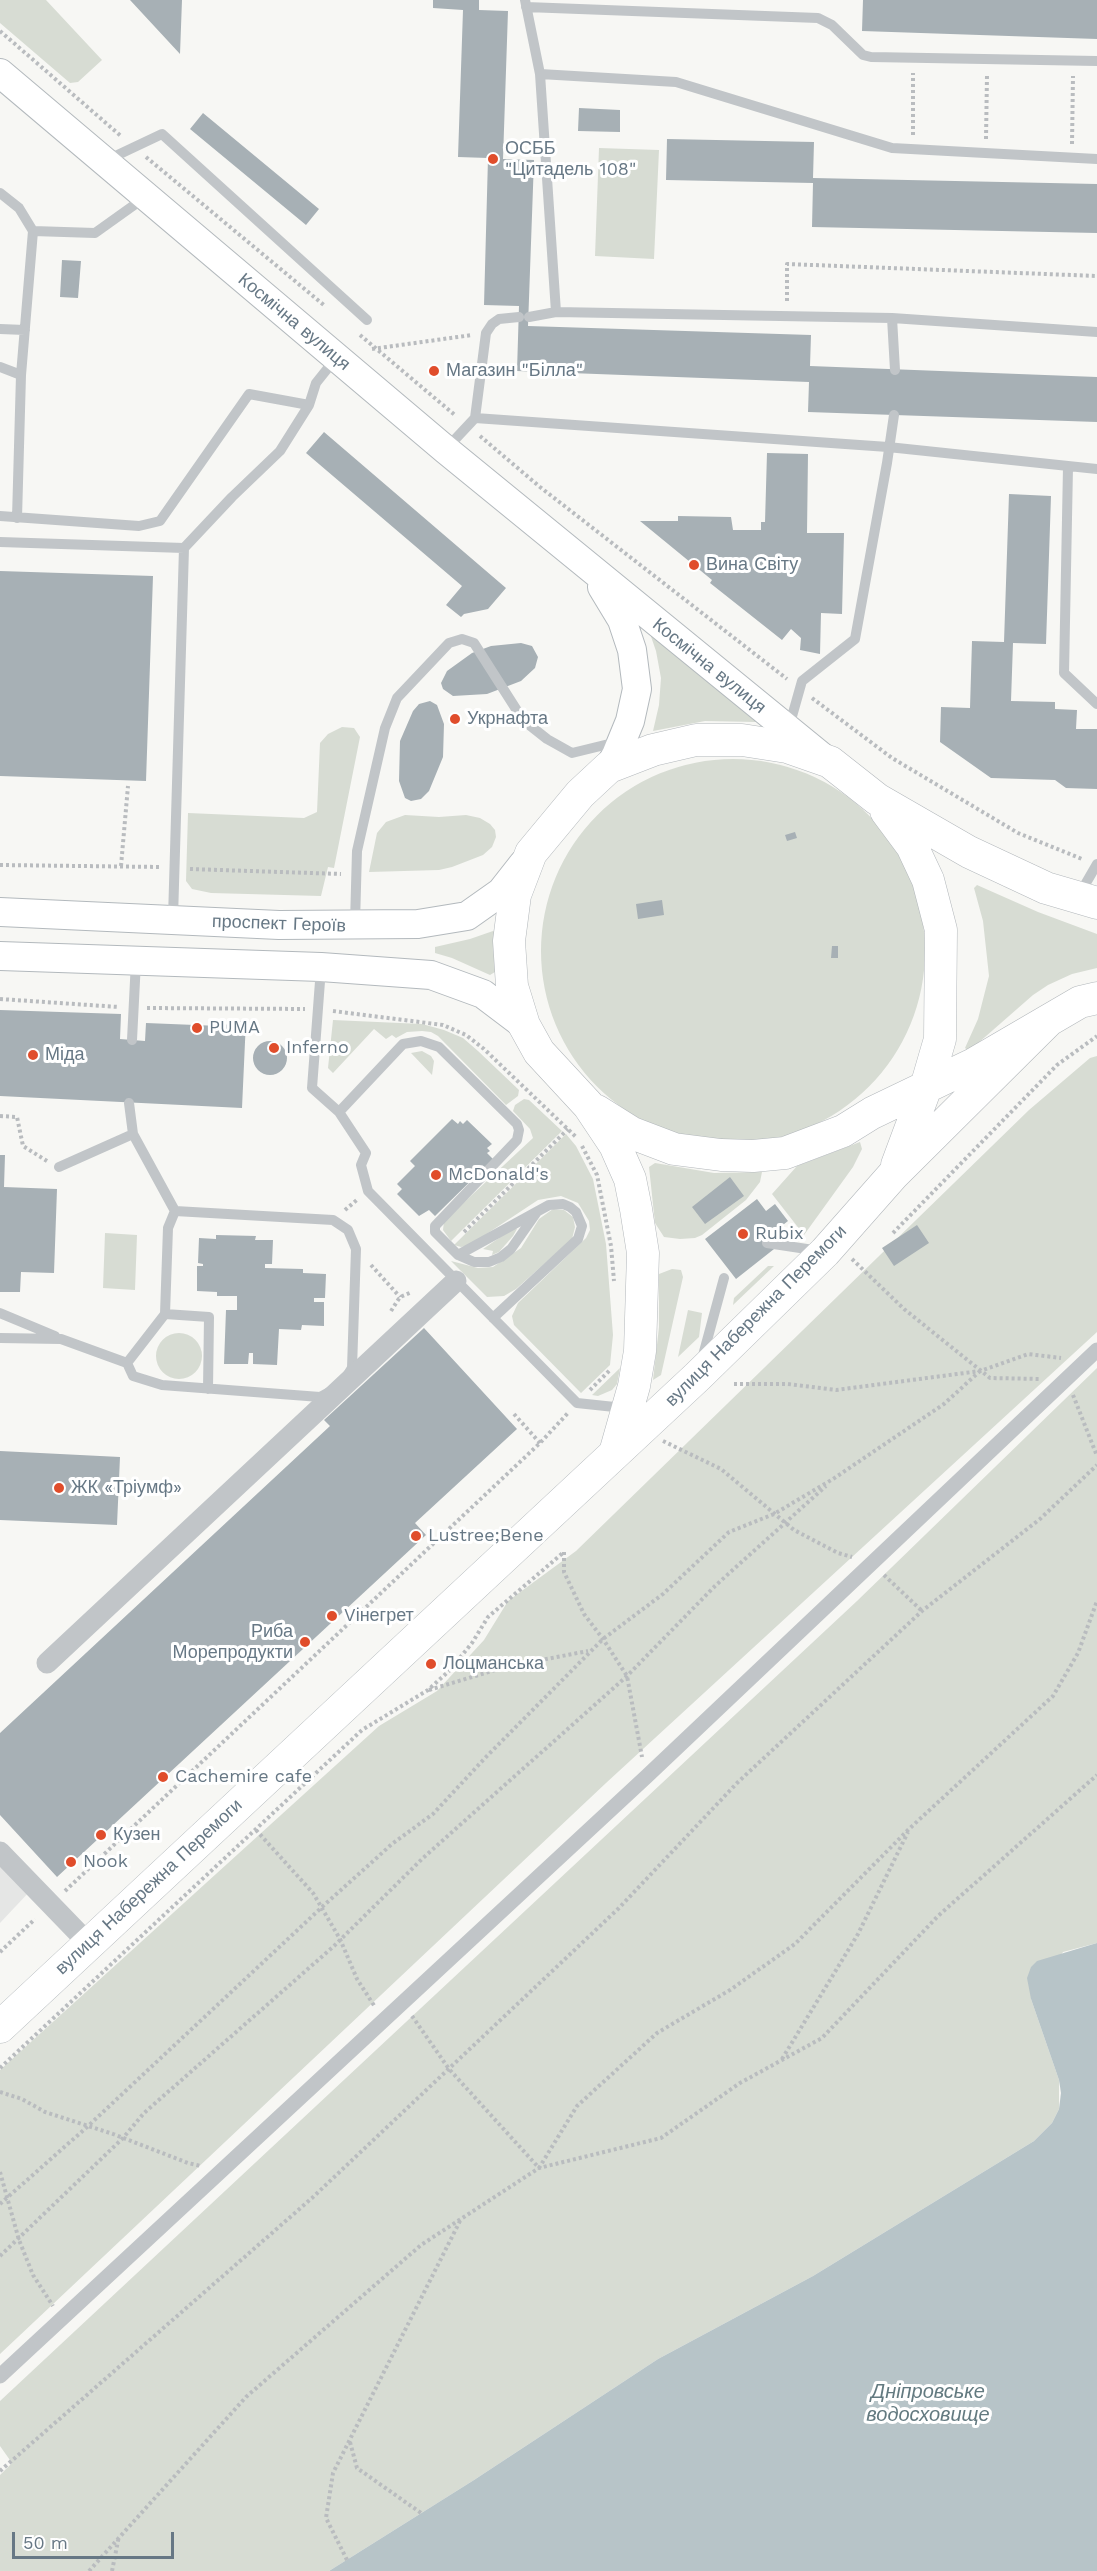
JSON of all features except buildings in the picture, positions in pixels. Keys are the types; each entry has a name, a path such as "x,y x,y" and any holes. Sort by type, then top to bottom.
{"main road":[{"name":"Космічна вулиця","path":"0,73 446,450 830,762"},
{"name":"Космічна вулиця","path":"590,568 622,620 632,650 637,689 630,721 616,754"},
{"name":"вулиця Набережна Перемоги","path":"0,2027 418,1634 615,1454 635,1418 643,1253 630,1179 615,1145 589,1106 539,1052 524,1025 512,986 509,941 515,895 531,852 616,754 653,750 696,740 742,740 787,747 830,762 877,799 969,852 1046,888 1087,900"},
{"name":"вулиця Набережна Перемоги","path":"877,799 912,846 928,880 941,930 940,1039 926,1087 893,1175"},
{"name":"проспект Героїв","path":"0,912 355,926 418,924 467,916 501,892 531,852"},
{"path":"0,956 321,967 431,975 483,994 524,1025"},
{"name":"вулиця Набережна Перемоги","path":"872,1113 900,1084 930,1030 941,979"},
{"name":"вулиця Набережна Перемоги","path":"589,1106 632,1133 674,1149 721,1155 753,1156 785,1153 843,1131 872,1113 972,1065 1080,1002 1097,998"},
{"name":"вулиця Набережна Перемоги","path":"635,1418 697,1377 831,1246 893,1175 1048,1021"}],"street":[{"path":"47,1663 456,1281"},
{"path":"0,2376 646,1777 1091,1356"},
{"path":"0,1852 89,1944"}],"lane":[{"path":"556,312 540,74 525,4 818,18 832,25 862,55 1097,61"},
{"path":"540,74 676,82 892,148 1097,159"},
{"path":"104,161 162,134 367,320"},
{"path":"0,193 19,208 33,231 21,375 17,518"},
{"path":"33,231 95,233 146,197"},
{"path":"446,450 471,422 486,333 499,319 556,312 892,318 1097,332"},
{"path":"892,318 895,370"},
{"path":"0,329 25,330"},
{"path":"172,920 184,548 280,451 309,405 316,383 337,357"},
{"path":"0,367 21,375"},
{"path":"0,516 140,526 160,521 249,394 309,405"},
{"path":"788,730 802,681 855,639 894,415"},
{"path":"471,422 888,447 1097,470"},
{"path":"1068,467 1064,673 1097,704"},
{"path":"0,542 184,548"},
{"path":"355,926 357,851 383,739 397,698 449,643 462,639 474,643 496,681 523,720 564,748 572,753 616,754"},
{"path":"1087,900 1097,865"},
{"path":"132,1040 136,961"},
{"path":"321,967 312,1088 339,1112 366,1153 361,1165 368,1191 577,1403 635,1418"},
{"path":"339,1112 403,1044 421,1041 439,1047 513,1119 519,1130 517,1140 435,1226 435,1232 453,1251 474,1262 489,1262 512,1249 539,1209"},
{"path":"129,1103 133,1134 175,1211"},
{"path":"58,1167 133,1134"},
{"path":"453,1251 539,1209 556,1204 570,1207 576,1212 582,1226 578,1239 493,1318"},
{"path":"0,1313 61,1339 127,1363 134,1376 162,1385 320,1397 340,1387 352,1368 356,1249 348,1230 333,1220 175,1211"},
{"path":"127,1363 165,1314 168,1228 175,1211"},
{"path":"767,1243 831,1246"},
{"path":"697,1377 724,1278"},
{"path":"165,1314 209,1317 208,1389"},
{"path":"0,1338 61,1339"}],"path":[{"path":"0,31 134,147 329,310"},
{"path":"912,149 913,57"},
{"path":"986,153 987,59"},
{"path":"1071,158 1074,60"},
{"path":"787,316 788,264 1097,276"},
{"path":"357,333 374,349 471,422 540,487 892,758 1018,833 1097,865"},
{"path":"374,349 486,333"},
{"path":"121,866 128,786"},
{"path":"0,865 121,866 355,875"},
{"path":"892,1233 1057,1065 1097,1036"},
{"path":"0,1116 17,1117 23,1146 58,1167"},
{"path":"453,1251 568,1129"},
{"path":"333,1220 368,1191"},
{"path":"831,1246 858,1266 904,1309 990,1378 1067,1380 1097,1456"},
{"path":"356,1249 400,1297 420,1314"},
{"path":"734,1384 788,1384 836,1390 980,1371 1028,1354 1091,1356"},
{"path":"0,2204 87,2127 392,1844 433,1814 603,1639 663,1594 729,1532 774,1514 833,1479 944,1404 980,1371"},
{"path":"514,1414 540,1443"},
{"path":"635,1418 670,1446 721,1469 794,1530 838,1553 871,1563 922,1611"},
{"path":"0,2471 312,2198 619,1908 737,1783 922,1611 1040,1519 1097,1465"},
{"path":"0,2256 123,2138 144,2113 340,1939 423,1858 627,1676 715,1586 833,1479"},
{"path":"0,2068 362,1730 428,1690 449,1671 472,1643 489,1617 564,1552 564,1572 584,1614 627,1676 646,1777"},
{"path":"539,2168 577,2106 657,2033 730,1990 795,1944 909,1829 1053,1696 1078,1653 1097,1601"},
{"path":"428,1690 505,1667 590,1651"},
{"path":"88,2571 246,2397 421,2245 539,2168 661,2138 740,2083 822,2038 938,1916 1091,1783 1097,1775"},
{"path":"781,2060 858,1934 909,1829"},
{"path":"256,1830 313,1893 340,1939 357,1979 384,2019"},
{"path":"402,2002 449,2069 539,2168"},
{"path":"0,2091 22,2099 45,2112 188,2163 222,2170"},
{"path":"0,2172 19,2240 33,2275 62,2319"},
{"path":"347,2560 326,2518 333,2472 462,2218"},
{"path":"350,2441 357,2468 422,2513"},
{"path":"112,2571 120,2535"}],"shaded area":[{"path":"0,0 46,0 102,60 78,82 70,83 0,23"},
{"path":"599,148 659,150 654,259 595,256"},
{"path":"647,625 764,718 755,722 705,721 653,731 659,705 661,678 656,651"},
{"path":"342,727 354,728 360,737 334,868 328,867 321,896 211,893 192,889 186,881 188,813 304,818 317,812 320,743 328,734"},
{"path":"733,759 770,763 806,774 840,791 869,815 893,844 917,895 925,951 921,988 910,1024 893,1058 869,1087 840,1111 789,1135 733,1143 696,1139 660,1128 626,1111 597,1087 573,1058 549,1007 541,951 545,914 556,878 573,844 597,815 626,791 677,767"},
{"path":"405,815 439,817 466,815 480,818 490,824 495,830 496,837 492,847 483,855 452,867 439,870 369,872 377,833 386,822"},
{"path":"977,885 1038,912 1097,934 1097,968 1072,974 1048,985 1033,995 969,1051 965,1048 978,1019 989,976 983,921 974,888"},
{"path":"493,931 498,934 495,972 490,975 435,953 435,947"},
{"path":"333,1020 422,1024 444,1030 463,1038 478,1051 519,1090 518,1096 506,1105 438,1036 431,1032 407,1032 396,1038 392,1035 386,1039 374,1029 333,1073 328,1068"},
{"path":"422,1051 431,1056 434,1061 432,1075 411,1053"},
{"path":"1097,1056 1097,1332 606,1783 0,2354 0,2070 379,1726 437,1691 484,1640 508,1601 576,1551 1029,1110 1090,1058"},
{"path":"524,1099 529,1100 562,1131 451,1241 443,1230 444,1221 533,1138 530,1129 513,1111 515,1105"},
{"path":"566,1134 576,1146 593,1179 606,1244 613,1335 610,1365 581,1393 514,1325 512,1316 518,1303 586,1238 590,1230 589,1221 578,1203 561,1196 538,1200 466,1246 454,1245"},
{"path":"860,1142 862,1149 853,1167 804,1235 772,1194 797,1166"},
{"path":"655,1163 714,1173 762,1172 760,1182 746,1200 702,1235 680,1239 664,1237 655,1223 649,1167"},
{"path":"553,1209 564,1210 573,1217 575,1227 572,1239 516,1289 504,1296 487,1297 451,1261 478,1268 493,1267 521,1248 539,1219"},
{"path":"515,1227 517,1229 513,1236 499,1252 492,1255 493,1251 483,1249"},
{"path":"105,1233 137,1235 135,1290 103,1288"},
{"path":"768,1266 774,1266 733,1305 734,1298"},
{"path":"672,1269 681,1270 683,1277 661,1375 653,1380 659,1327 659,1274"},
{"path":"688,1310 702,1313 699,1337 678,1357"},
{"path":"179,1333 195,1340 202,1356 195,1372 179,1379 163,1372 156,1356 163,1340"},
{"path":"620,1368 617,1384 612,1390 598,1396 592,1395"},
{"path":"1097,1368 1097,1943 1063,1952 1031,1999 1059,2080 1059,2109 1052,2123 1034,2141 813,2276 658,2359 474,2480 329,2571 0,2571 0,2475 12,2463 0,2446 0,2401 857,1601"},
{"path":"0,1860 31,1890 0,1923"}],"water":[{"name":"Дніпровське водосховище","path":"1097,1943 1097,2571 329,2571 474,2480 658,2359 813,2276 1034,2141 1052,2123 1059,2109 1061,2093 1059,2080 1031,1999 1027,1978 1031,1967 1037,1961"}],"place":[{"name":"ОСББ \"Цитадель 108\"","path":"493,159"},
{"name":"Магазин \"Білла\"","path":"434,371"},
{"name":"Вина Світу","path":"694,565"},
{"name":"Укрнафта","path":"455,719"},
{"name":"PUMA","path":"197,1028"},
{"name":"Inferno","path":"274,1048"},
{"name":"Міда","path":"33,1055"},
{"name":"McDonald's","path":"436,1175"},
{"name":"Rubix","path":"743,1234"},
{"name":"ЖК «Тріумф»","path":"59,1488"},
{"name":"Lustree;Bene","path":"416,1536"},
{"name":"Vінегрет","path":"332,1616"},
{"name":"Риба Морепродукти","path":"305,1642"},
{"name":"Лоцманська","path":"431,1664"},
{"name":"Cachemire cafe","path":"163,1777"},
{"name":"Кузен","path":"101,1835"},
{"name":"Nook","path":"71,1862"}]}
